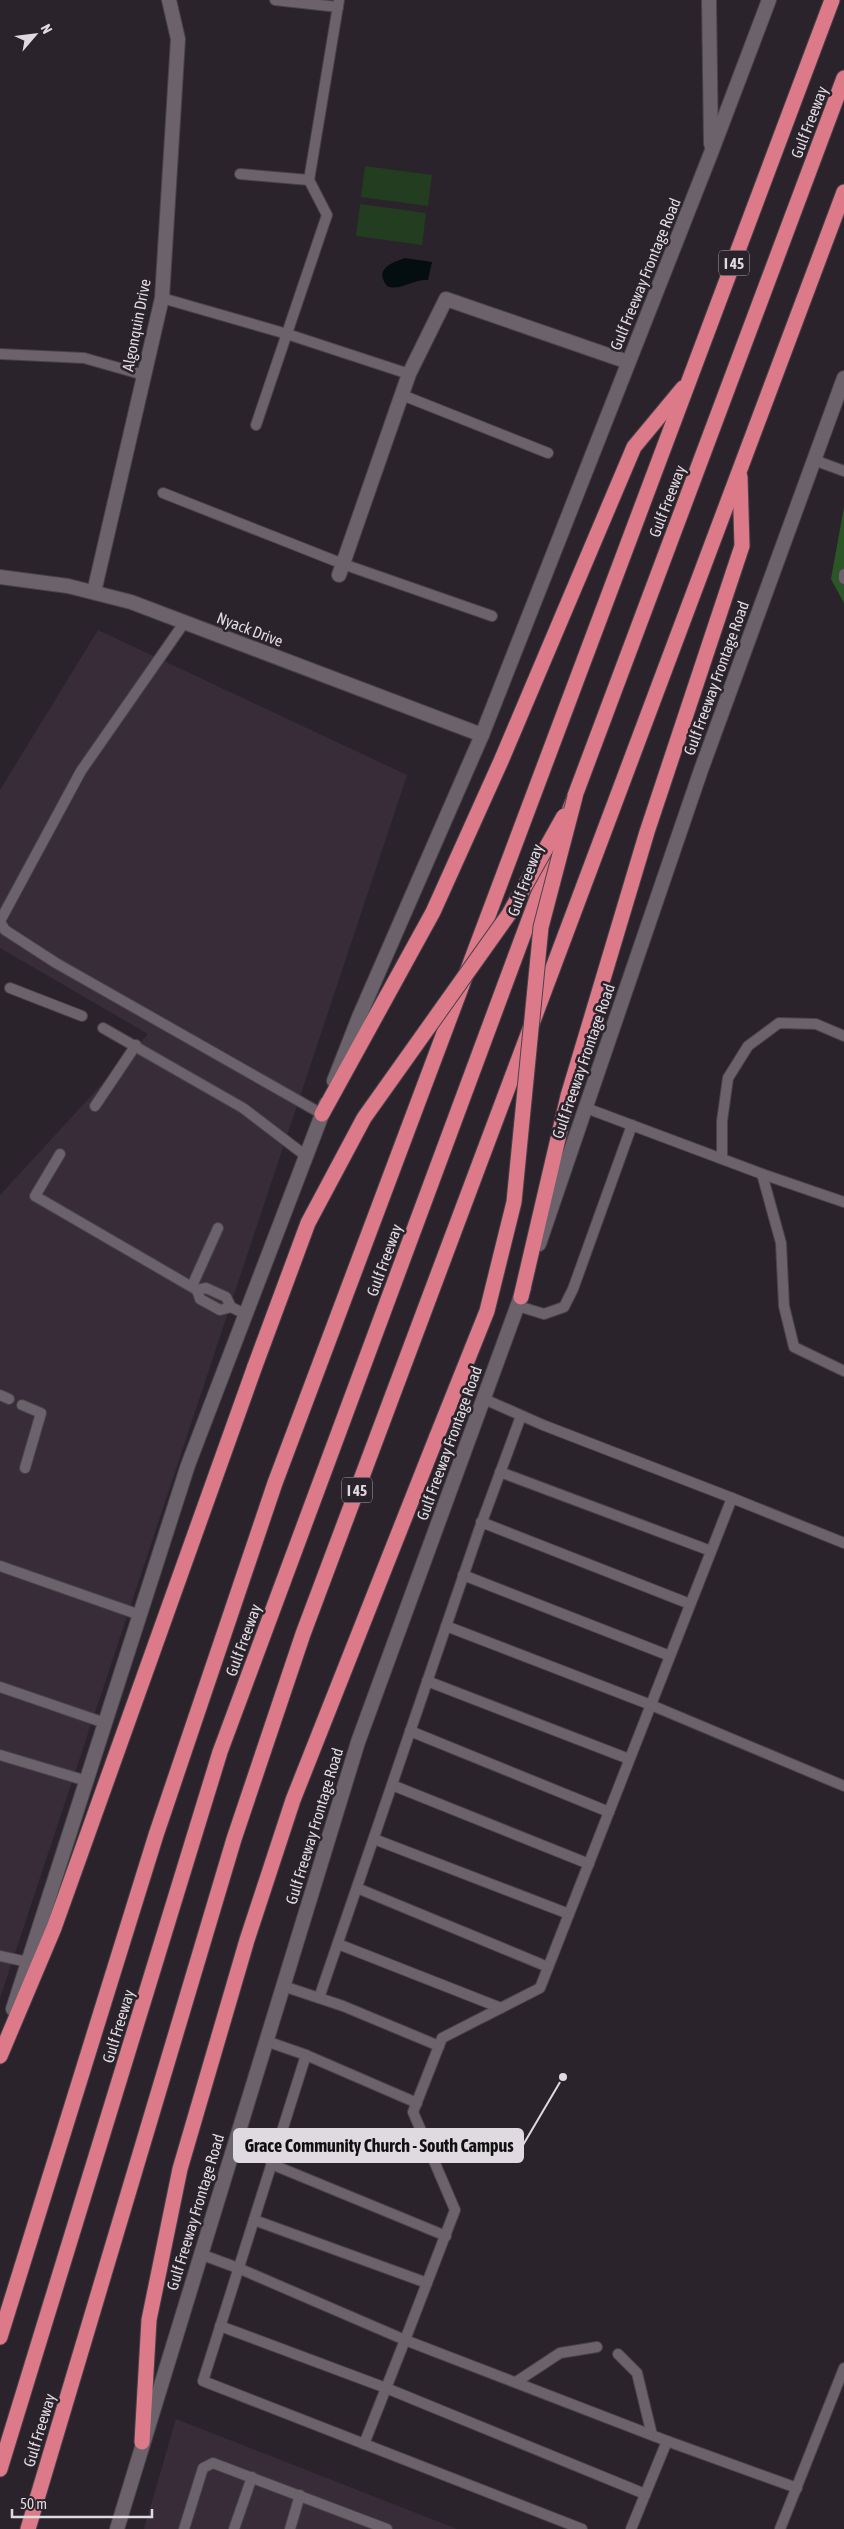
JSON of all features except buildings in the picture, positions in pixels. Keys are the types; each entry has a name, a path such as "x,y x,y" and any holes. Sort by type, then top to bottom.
{"highway":[{"name":"Gulf Freeway","path":"0,2338 156,1835 275,1483 832,0"},
{"name":"Gulf Freeway","path":"0,2469 224,1743 844,78"},
{"name":"Gulf Freeway","path":"28,2529 234,1839 303,1634 844,192"},
{"path":"322,1114 433,912 501,761 634,446 690,380"},
{"path":"520,1302 568,1096 647,832 742,546 740,470"},
{"path":"0,2049 54,1928 254,1366 308,1223 364,1118 509,914 575,797"},
{"path":"142,2442 149,2320 162,2254 180,2169 241,1959 293,1800 487,1311 514,1202 541,927 575,797"}],"main road":[{"name":"Algonquin Drive","path":"94,592 162,298 178,40 169,0"},
{"path":"709,0 712,153"},
{"name":"Gulf Freeway Frontage Road","path":"0,2049 188,1465 359,1017 482,735 712,153 769,0"},
{"path":"341,570 409,374 446,299 628,362"},
{"name":"Gulf Freeway Frontage Road","path":"117,2529 142,2442 358,1742 520,1302 701,770 844,378"},
{"name":"Nyack Drive","path":"0,578 38,581 94,592 184,623 482,735"}],"lane":[{"path":"256,425 327,215 309,180 338,4 275,0"},
{"path":"240,174 309,180"},
{"path":"162,298 287,334 409,374"},
{"path":"0,354 84,358 144,375"},
{"path":"402,395 548,453"},
{"path":"814,460 844,471"},
{"path":"163,493 341,570 492,616"},
{"path":"844,574 844,579"},
{"path":"184,623 81,771 0,921 5,930 56,963 322,1114"},
{"path":"10,988 82,1016"},
{"path":"722,1159 722,1122 728,1078 748,1046 779,1023 816,1024 844,1036"},
{"path":"103,1028 136,1045 243,1108 306,1156"},
{"path":"95,1106 136,1045"},
{"path":"586,1108 762,1174 844,1202"},
{"path":"520,1302 544,1314 564,1307 573,1289 632,1125"},
{"path":"60,1154 36,1196 194,1288 206,1288 226,1297 231,1307 245,1314"},
{"path":"762,1174 781,1243 784,1306 794,1347 844,1371"},
{"path":"194,1288 218,1228"},
{"path":"484,1399 521,1416 844,1542"},
{"path":"22,1405 41,1413 25,1468"},
{"path":"319,1998 463,1574 521,1416"},
{"path":"500,1472 711,1551"},
{"path":"364,2444 455,2210 413,2112 442,2038 540,1988 732,1498"},
{"path":"482,1522 690,1604"},
{"path":"0,1566 140,1615"},
{"path":"463,1574 670,1656"},
{"path":"446,1626 651,1705 844,1786"},
{"path":"427,1681 630,1759"},
{"path":"0,1687 105,1722"},
{"path":"410,1731 609,1812"},
{"path":"2,1754 87,1781"},
{"path":"392,1785 589,1864"},
{"path":"374,1839 569,1914"},
{"path":"357,1888 548,1967"},
{"path":"338,1944 501,2008"},
{"path":"0,1956 28,1962"},
{"path":"283,1986 319,1998 439,2046"},
{"path":"266,2041 306,2055 417,2103"},
{"path":"306,2055 203,2381 582,2529"},
{"path":"271,2164 446,2236"},
{"path":"254,2220 427,2283"},
{"path":"200,2254 238,2268 405,2340 667,2441 796,2488"},
{"path":"220,2326 386,2388 645,2494"},
{"path":"516,2382 560,2353 597,2346"},
{"path":"618,2354 638,2373 652,2435"},
{"path":"780,2529 842,2381 844,2368"},
{"path":"631,2529 667,2441"},
{"path":"184,2529 203,2468 213,2463 386,2529"},
{"path":"234,2529 252,2477"},
{"path":"290,2529 300,2496"}],"shaded area":[{"path":"405,258 432,262 428,280 396,287 387,286 383,280 383,271 394,262"},
{"path":"98,630 407,775 0,1998 0,1195 148,1034 0,948 0,790"},
{"path":"176,2419 457,2529 144,2529"}],"green space":[{"path":"365,166 432,175 428,206 361,197"},
{"path":"360,204 426,213 422,245 356,236"},
{"path":"844,507 844,603 831,579"}],"place":[{"name":"Grace Community Church - South Campus","path":"563,2077"}]}
